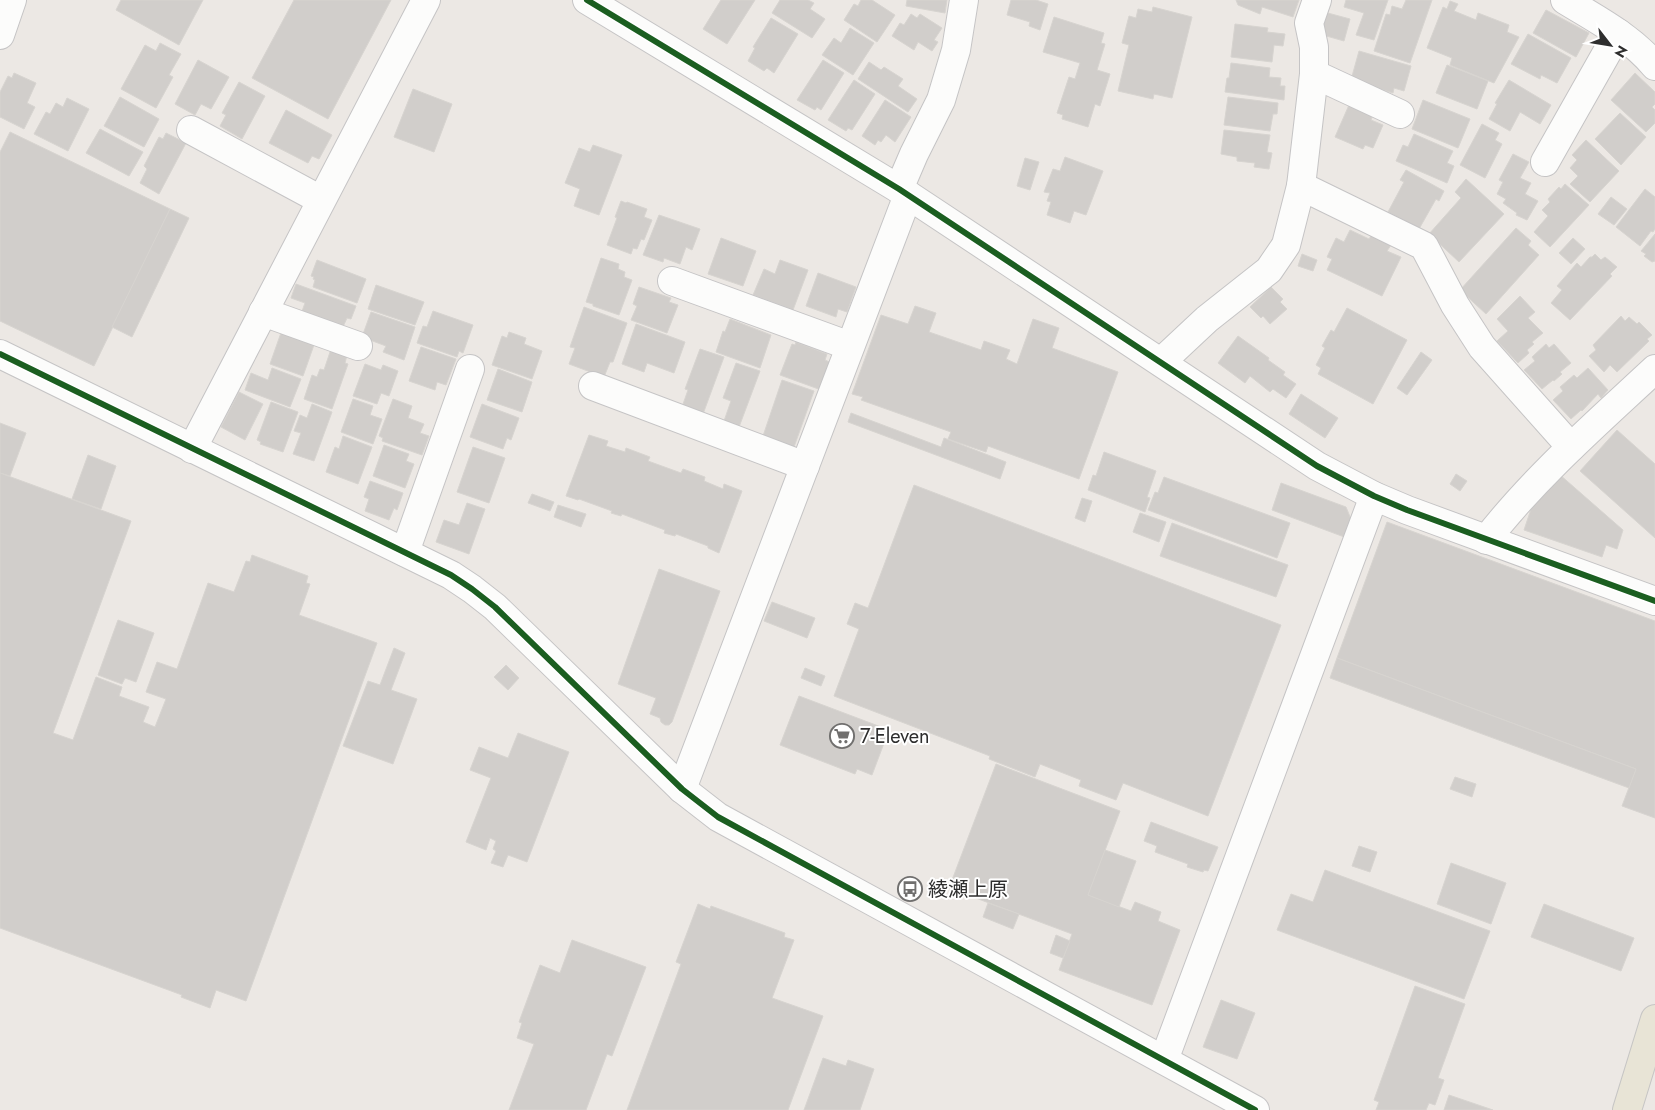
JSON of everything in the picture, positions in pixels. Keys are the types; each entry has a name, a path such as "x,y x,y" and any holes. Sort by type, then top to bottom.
{"main road":[{"path":"1627,1110 1655,1019"}],"street":[{"path":"0,35 12,0"},
{"path":"192,449 426,0"},
{"path":"587,0 904,192 1317,466 1374,496 1486,540 1655,601"},
{"path":"682,789 850,346 904,192 914,154 941,100 956,50 964,0"},
{"path":"1161,362 1207,319 1269,270 1286,245 1300,186 1314,74 1314,47 1309,23 1317,0"},
{"path":"1565,0 1618,33 1645,54 1655,66"},
{"path":"1545,162 1618,33"},
{"path":"1314,74 1400,114"},
{"path":"192,130 322,200"},
{"path":"1300,186 1424,246 1455,305 1482,347 1571,447"},
{"path":"672,281 850,346"},
{"path":"263,312 358,346"},
{"path":"0,354 451,575 495,608 682,789 718,817 1255,1110"},
{"path":"405,552 470,369"},
{"path":"1486,540 1571,447 1655,369"},
{"path":"593,386 805,466"},
{"path":"1164,1060 1374,496"}],"building":[{"path":"121,0 203,0 179,45 116,10"},
{"path":"294,0 391,0 328,119 252,78"},
{"path":"721,0 755,0 727,44 703,29"},
{"path":"780,0 808,0 814,3 810,9 825,19 812,38 772,13"},
{"path":"861,0 872,0 895,15 877,42 844,20 854,4 858,6"},
{"path":"907,0 947,0 945,13 906,6"},
{"path":"1011,0 1036,0 1048,4 1040,30 1029,26 1030,22 1007,15"},
{"path":"1236,0 1299,0 1293,17 1262,7 1260,14 1238,5"},
{"path":"1346,0 1388,0 1374,40 1356,35 1364,13 1344,7"},
{"path":"1406,0 1432,0 1410,63 1374,51 1386,14 1390,15 1392,6 1402,9"},
{"path":"1450,1 1458,4 1454,11 1476,20 1478,13 1509,25 1507,32 1519,37 1494,83 1450,65 1452,58 1427,48 1443,7 1447,9"},
{"path":"1153,7 1192,17 1172,98 1154,94 1153,99 1118,91 1129,45 1122,43 1129,16 1136,18 1138,9 1152,12"},
{"path":"1546,10 1589,33 1576,57 1533,33"},
{"path":"1324,12 1350,19 1344,41 1323,35"},
{"path":"911,14 917,18 920,14 942,28 934,40 938,42 932,51 918,42 914,50 892,36 900,23 904,25"},
{"path":"1054,17 1104,33 1101,43 1105,44 1097,70 1110,74 1100,106 1095,104 1088,127 1062,119 1063,115 1057,113 1069,77 1075,79 1080,63 1043,52"},
{"path":"771,18 798,34 774,73 767,68 764,71 748,61 755,48 753,47"},
{"path":"1235,24 1268,28 1267,32 1285,34 1283,46 1274,45 1272,62 1231,57"},
{"path":"850,28 874,43 853,75 822,55 834,38 841,43"},
{"path":"1528,34 1571,58 1557,83 1541,75 1540,79 1511,64"},
{"path":"160,43 181,54 169,75 173,77 156,108 121,89 145,45 156,51"},
{"path":"1359,51 1411,66 1404,91 1394,88 1393,93 1351,80"},
{"path":"198,60 229,77 211,109 201,104 195,115 175,104"},
{"path":"823,60 844,73 821,110 817,107 815,110 797,100"},
{"path":"869,62 881,70 884,67 903,79 898,86 917,99 908,112 858,79"},
{"path":"1231,63 1270,68 1269,77 1281,78 1280,86 1285,86 1284,100 1225,92"},
{"path":"1447,65 1488,81 1477,109 1436,93"},
{"path":"14,73 36,83 27,103 35,107 24,129 0,117 0,92 8,76 12,78"},
{"path":"1635,73 1655,92 1655,104 1652,107 1655,110 1655,123 1646,132 1611,100"},
{"path":"854,80 875,94 852,130 848,128 846,131 828,120"},
{"path":"1509,80 1551,105 1540,124 1520,112 1510,131 1489,119 1497,104 1495,103"},
{"path":"239,82 265,96 242,139 220,126 226,115 222,113"},
{"path":"413,89 452,104 434,152 394,137"},
{"path":"120,97 159,119 144,147 104,126"},
{"path":"1228,97 1278,103 1277,114 1273,114 1270,131 1224,125"},
{"path":"67,98 89,109 68,151 34,134 46,112 50,114 56,103 63,107"},
{"path":"885,100 911,117 895,142 886,135 881,142 878,140 875,145 862,136"},
{"path":"1423,100 1470,119 1458,148 1412,129"},
{"path":"1349,105 1373,115 1371,120 1383,125 1373,148 1365,145 1363,149 1335,137"},
{"path":"286,110 332,135 319,159 312,156 308,163 269,143"},
{"path":"1620,113 1646,137 1621,165 1595,139"},
{"path":"1482,124 1499,133 1495,140 1502,144 1485,178 1460,165"},
{"path":"100,129 143,152 129,176 86,153"},
{"path":"1224,130 1270,135 1267,152 1272,153 1269,169 1254,167 1255,163 1237,161 1237,157 1221,154"},
{"path":"10,132 170,209 94,366 0,321 0,152"},
{"path":"166,133 186,143 159,194 140,183 147,169 144,166 159,137 163,139"},
{"path":"1414,134 1453,151 1447,163 1454,166 1447,183 1396,161 1403,145 1408,147"},
{"path":"1586,140 1619,171 1590,202 1570,184 1578,176 1570,168 1577,160 1572,155"},
{"path":"593,145 622,155 599,215 574,206 580,189 565,183 579,148 590,152"},
{"path":"1513,154 1529,162 1520,178 1531,183 1525,194 1538,201 1527,220 1516,215 1517,213 1503,203 1506,199 1497,194 1503,182 1499,180"},
{"path":"1065,157 1103,171 1086,215 1074,211 1070,223 1047,215 1051,202 1047,201 1050,193 1044,192 1053,169 1060,171"},
{"path":"1025,158 1039,162 1030,190 1017,186"},
{"path":"1406,170 1444,191 1439,201 1436,199 1419,229 1388,212 1404,182 1400,180"},
{"path":"1466,179 1504,214 1459,262 1429,234 1461,198 1455,192"},
{"path":"1565,184 1589,205 1550,247 1534,232 1548,216 1542,210 1550,202 1548,199 1559,187 1561,189"},
{"path":"1645,189 1655,197 1655,229 1653,232 1651,231 1640,246 1616,227"},
{"path":"1611,197 1627,209 1614,225 1598,214"},
{"path":"621,201 647,209 644,217 652,220 644,240 641,239 637,249 633,248 631,254 607,245"},
{"path":"170,209 189,218 132,337 112,327"},
{"path":"659,215 700,229 692,250 686,247 680,264 664,258 663,262 643,255"},
{"path":"1516,228 1531,241 1528,245 1539,255 1486,314 1460,290"},
{"path":"1350,230 1369,239 1371,236 1391,245 1387,251 1401,257 1382,296 1327,270 1332,259 1327,257 1336,238 1344,242"},
{"path":"1655,234 1655,261 1652,262 1641,251"},
{"path":"721,238 756,251 743,286 708,274"},
{"path":"1573,238 1585,249 1571,264 1559,253"},
{"path":"1302,254 1317,260 1313,271 1298,266"},
{"path":"1595,254 1601,260 1605,257 1617,267 1610,274 1612,276 1570,320 1551,303 1562,290 1557,286 1577,263 1581,267"},
{"path":"601,258 619,264 618,269 625,272 624,277 632,280 619,315 586,302"},
{"path":"317,260 366,279 357,303 313,287 315,280 311,276"},
{"path":"780,260 808,270 793,310 753,295 764,269 775,274"},
{"path":"818,273 856,287 847,312 838,309 836,317 806,306"},
{"path":"296,284 356,306 351,319 347,318 342,329 301,314 305,303 291,298"},
{"path":"376,285 424,302 415,325 368,309"},
{"path":"639,287 671,298 669,302 678,305 667,333 631,320 637,306 633,304"},
{"path":"1271,287 1283,299 1280,302 1287,309 1270,324 1263,316 1261,318 1250,307"},
{"path":"1520,296 1535,312 1528,318 1543,333 1532,342 1534,344 1527,350 1529,353 1518,363 1497,341 1508,331 1497,319"},
{"path":"915,306 936,313 929,332 981,350 984,341 1010,350 1006,359 1017,364 1033,319 1059,328 1052,348 1118,372 1079,479 988,446 986,452 948,439 951,432 861,400 863,397 852,394 881,315 908,324"},
{"path":"584,307 627,323 613,362 610,362 604,377 569,364 575,348 570,347"},
{"path":"1347,308 1407,340 1373,404 1318,374 1321,368 1316,365 1325,348 1322,346 1331,330 1334,332"},
{"path":"433,311 473,325 463,353 459,351 457,357 417,343 423,326 427,327"},
{"path":"371,312 415,327 404,360 383,352 386,346 362,337"},
{"path":"1621,316 1625,321 1629,317 1637,324 1639,322 1652,335 1647,339 1649,341 1617,372 1610,365 1604,372 1589,356 1596,350 1593,345"},
{"path":"730,319 771,335 760,368 716,352 723,331 725,332"},
{"path":"636,324 685,342 674,373 647,363 644,372 622,364"},
{"path":"282,330 315,342 303,376 270,364"},
{"path":"509,332 526,338 524,344 542,351 532,379 492,365 502,336 507,338"},
{"path":"1238,336 1269,358 1268,360 1285,372 1283,375 1296,384 1286,398 1273,389 1270,392 1250,376 1245,383 1218,363"},
{"path":"796,342 827,354 825,360 834,364 824,391 780,375 792,344 795,345"},
{"path":"1546,344 1549,348 1554,344 1571,363 1560,372 1562,374 1542,389 1524,370 1535,361 1532,357"},
{"path":"421,347 456,359 446,385 437,382 435,390 409,381"},
{"path":"331,349 347,355 345,363 348,364 332,409 304,399 312,375 317,377 320,369 324,370"},
{"path":"700,349 724,357 703,414 682,407 688,390 685,389"},
{"path":"1421,352 1432,360 1407,395 1397,388"},
{"path":"736,363 760,371 739,427 724,421 731,401 723,398"},
{"path":"365,364 381,370 383,365 398,371 389,396 381,393 377,404 353,396"},
{"path":"272,368 301,379 290,407 245,390 251,373 268,380"},
{"path":"1588,368 1608,390 1601,398 1598,394 1582,411 1571,419 1553,400 1563,391 1560,387 1574,375 1577,378"},
{"path":"498,369 532,382 522,412 487,400"},
{"path":"782,380 814,391 794,447 763,436"},
{"path":"239,392 263,404 245,440 221,427"},
{"path":"1301,394 1338,418 1325,438 1289,414"},
{"path":"353,399 373,406 370,415 382,419 373,444 341,432"},
{"path":"393,399 412,406 408,418 424,424 420,433 429,436 422,455 382,441 383,438 379,436"},
{"path":"271,402 298,412 283,452 260,444 261,442 257,440"},
{"path":"312,404 332,412 314,461 293,454 301,433 294,431 300,415 307,418"},
{"path":"482,404 519,418 511,440 507,438 503,449 470,437"},
{"path":"851,413 941,447 944,438 1006,462 1000,479 848,422"},
{"path":"0,423 26,433 10,476 0,473"},
{"path":"1617,430 1655,464 1655,538 1580,471"},
{"path":"589,435 608,441 606,446 625,452 626,448 650,457 648,461 681,473 683,469 705,477 704,481 723,489 724,484 742,491 719,553 708,548 708,546 676,534 675,536 664,533 665,530 566,496"},
{"path":"343,436 372,447 358,484 326,472 335,447 339,449"},
{"path":"384,445 409,454 406,461 414,464 405,488 373,476"},
{"path":"473,447 505,458 489,503 457,492"},
{"path":"1104,452 1156,471 1147,497 1150,498 1145,512 1088,490 1093,475 1096,476"},
{"path":"88,455 116,466 101,509 72,499"},
{"path":"0,473 131,521 53,733 73,740 96,677 122,687 119,696 149,707 143,722 155,727 166,699 146,692 157,662 177,669 208,583 234,592 246,561 250,562 252,555 308,576 306,583 310,584 299,615 377,643 246,1001 216,990 210,1008 181,997 182,995 0,928"},
{"path":"1456,474 1467,481 1460,491 1450,484"},
{"path":"1559,474 1623,530 1617,549 1606,545 1602,557 1524,530 1533,503"},
{"path":"1164,477 1290,523 1277,558 1148,510 1155,492 1158,493"},
{"path":"370,481 403,493 397,510 394,508 389,520 365,511 369,499 364,497"},
{"path":"1281,483 1346,507 1353,524 1347,538 1272,510"},
{"path":"914,485 1281,625 1208,816 1123,783 1116,800 1079,786 1081,780 1040,764 1035,777 989,759 990,756 834,696 859,629 847,624 855,603 868,608"},
{"path":"532,494 554,502 550,511 528,503"},
{"path":"1082,498 1092,501 1085,522 1075,518"},
{"path":"467,503 485,509 469,554 436,542 444,520 459,525"},
{"path":"558,505 586,514 581,527 554,517"},
{"path":"1140,513 1166,522 1159,542 1133,532"},
{"path":"1387,522 1655,621 1655,818 1622,806 1636,769 1337,658"},
{"path":"1172,523 1288,565 1276,597 1160,556"},
{"path":"659,569 720,591 672,722 669,725 665,725 661,722 660,718 650,714 656,698 618,684"},
{"path":"772,602 815,618 807,638 764,621"},
{"path":"118,620 154,633 136,682 125,678 122,684 98,675"},
{"path":"394,648 405,653 391,690 417,699 393,764 343,746 368,681 380,685"},
{"path":"1337,658 1636,769 1629,788 1330,678"},
{"path":"506,665 519,678 508,690 494,677"},
{"path":"805,668 825,676 821,686 801,678"},
{"path":"799,696 889,730 872,775 857,769 855,774 780,745"},
{"path":"518,733 569,752 527,862 508,855 503,867 491,863 496,851 493,849 496,841 490,838 486,850 466,842 491,778 470,770 479,747 508,758"},
{"path":"996,764 1120,811 1088,895 1131,911 1135,902 1161,912 1158,921 1180,930 1152,1005 1059,970 1072,934 949,888"},
{"path":"1455,777 1476,784 1472,797 1450,789"},
{"path":"1151,822 1218,847 1208,871 1204,870 1203,872 1187,867 1188,864 1155,852 1157,846 1144,841"},
{"path":"1359,846 1377,852 1370,872 1352,866"},
{"path":"1105,850 1136,861 1119,907 1088,895"},
{"path":"1451,863 1506,883 1491,924 1437,904"},
{"path":"1325,870 1490,931 1464,999 1277,930 1291,894 1313,902"},
{"path":"988,903 1019,914 1013,929 983,917"},
{"path":"698,904 710,909 711,906 785,933 784,937 794,940 772,998 823,1016 788,1110 627,1110 681,964 676,962"},
{"path":"1544,904 1634,938 1621,971 1531,937"},
{"path":"1056,935 1070,941 1063,958 1050,953"},
{"path":"572,940 646,967 612,1056 607,1054 586,1110 509,1110 534,1044 517,1038 522,1023 519,1022 540,965 560,973"},
{"path":"1415,986 1465,1004 1438,1078 1444,1080 1435,1105 1429,1103 1426,1110 1376,1110 1379,1102 1374,1100"},
{"path":"1221,1000 1255,1013 1237,1059 1203,1047"},
{"path":"823,1058 846,1066 848,1060 874,1069 860,1110 804,1110"},
{"path":"1449,1095 1493,1110 1444,1110"}],"cycle path":[{"path":"587,0 899,189 1317,466 1374,496 1407,510 1655,601"},
{"path":"0,354 451,575 495,607 682,789 718,817 1255,1110"}],"place":[{"name":"7-Eleven","path":"842,736"},
{"name":"綾瀬上原","path":"910,889"}]}
